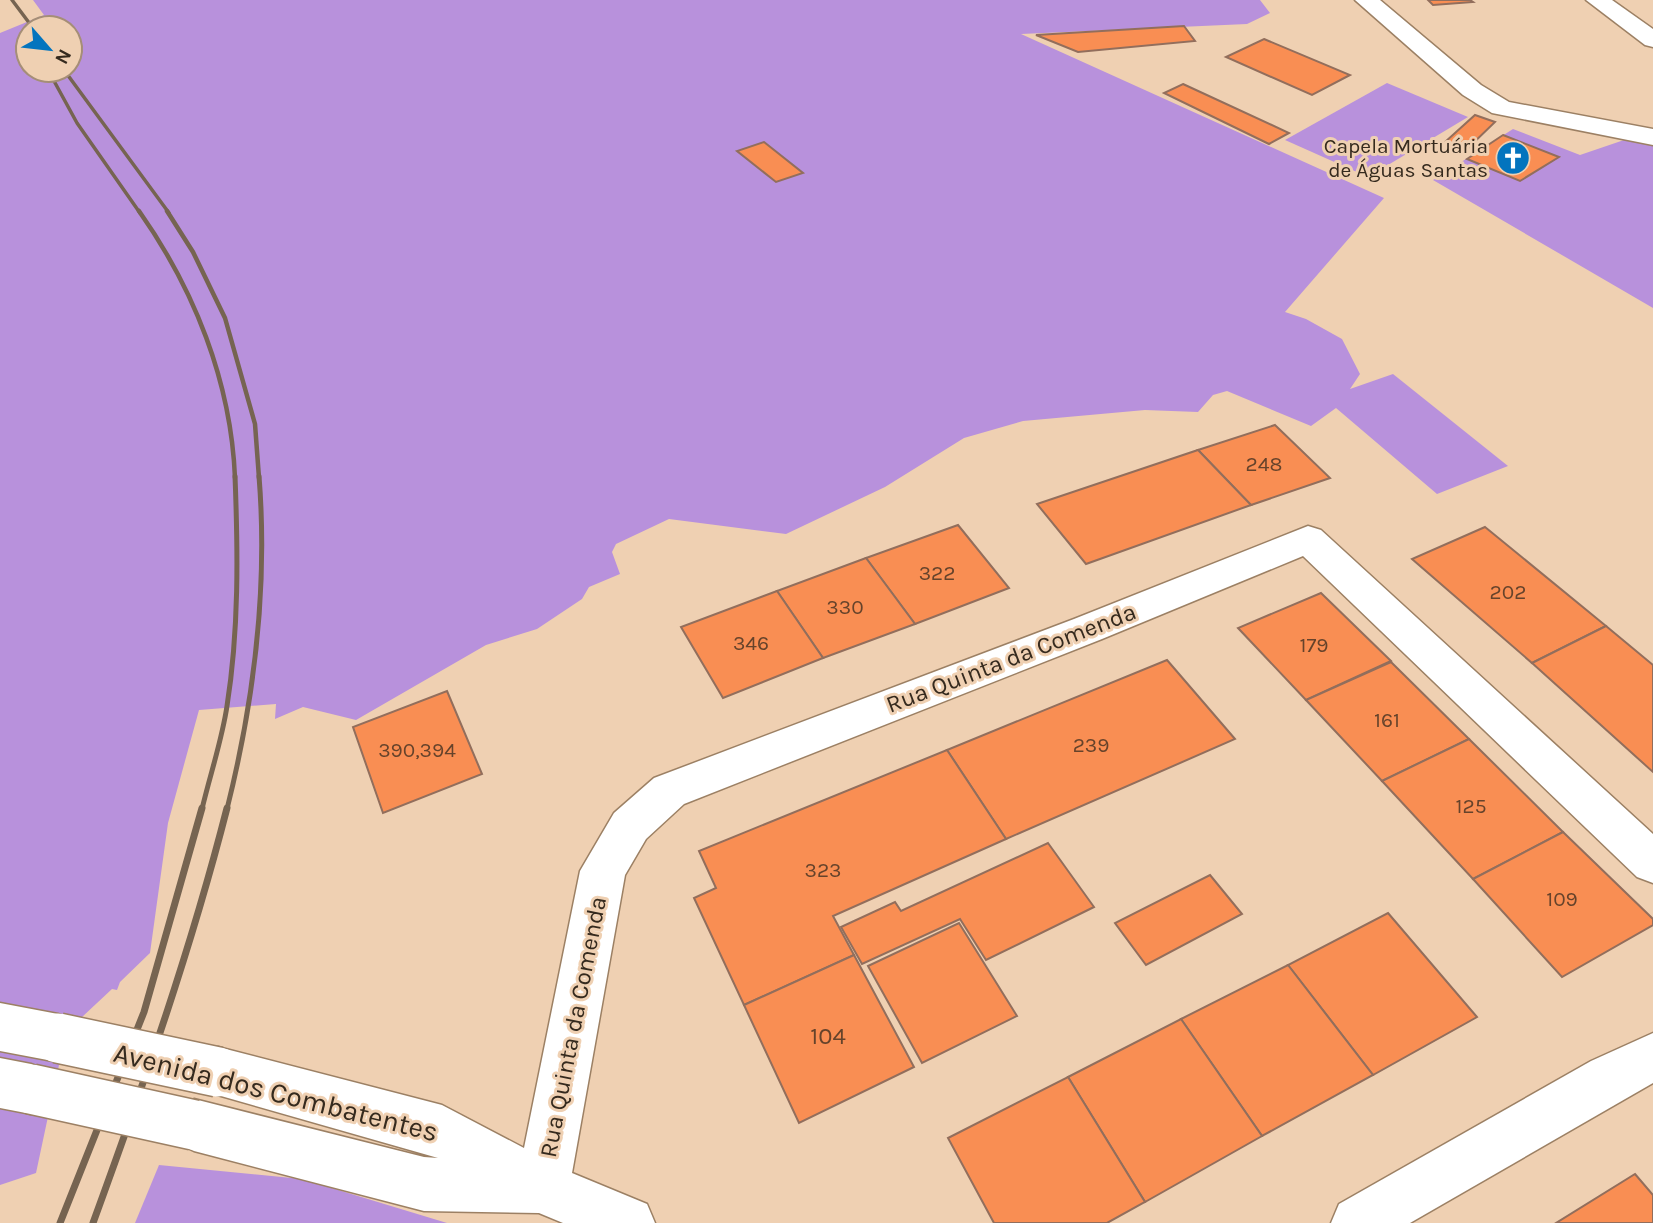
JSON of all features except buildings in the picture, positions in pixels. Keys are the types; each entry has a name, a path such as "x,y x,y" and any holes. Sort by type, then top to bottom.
{"street":[{"path":"1366,0 1472,90 1513,112 1653,137"},
{"path":"1597,0 1653,40"},
{"name":"Rua Quinta da Comenda","path":"542,1187 603,871 630,826 669,791 1088,629 1308,539 1653,863"},
{"name":"Avenida dos Combatentes","path":"0,1027 218,1072 442,1131 542,1187 628,1223"},
{"path":"1358,1223 1609,1079 1653,1058"},
{"name":"Avenida dos Combatentes","path":"16,1086 194,1125 424,1184 542,1187"}],"shaded area":[{"path":"33,0 1260,0 1270,13 1247,24 1021,34 1384,198 1285,312 1306,319 1342,339 1360,374 1350,389 1393,374 1508,466 1437,494 1336,408 1311,426 1227,391 1213,395 1198,412 1145,410 1023,421 964,438 885,487 786,534 669,519 616,544 612,552 620,574 589,587 582,599 537,629 486,645 356,720 303,707 275,719 276,704 199,710 168,823 150,953 120,982 117,990 112,989 66,1032 36,1173 0,1185 0,33 14,27 14,84 84,84 84,14 43,14"},
{"path":"1387,83 1468,117 1368,177 1285,140"},
{"path":"1513,129 1580,155 1627,139 1653,144 1653,308 1433,180"},
{"path":"159,1165 302,1179 447,1223 135,1223"}],"railway":[{"path":"12,0 22,14"},
{"path":"56,84 77,123 140,213"},
{"path":"74,84 169,213"},
{"path":"139,211 177,272 206,337 226,406 235,478"},
{"path":"167,211 193,252 225,318 255,424 259,478"},
{"path":"202,809 222,732 234,649 237,591 235,476"},
{"path":"227,809 245,727 256,644 262,560 259,476"},
{"path":"60,1223 144,1012 202,808"},
{"path":"93,1223 165,1017 227,808"}],"place":[{"name":"Capela Mortuária de Águas Santas","path":"1513,158"}]}
